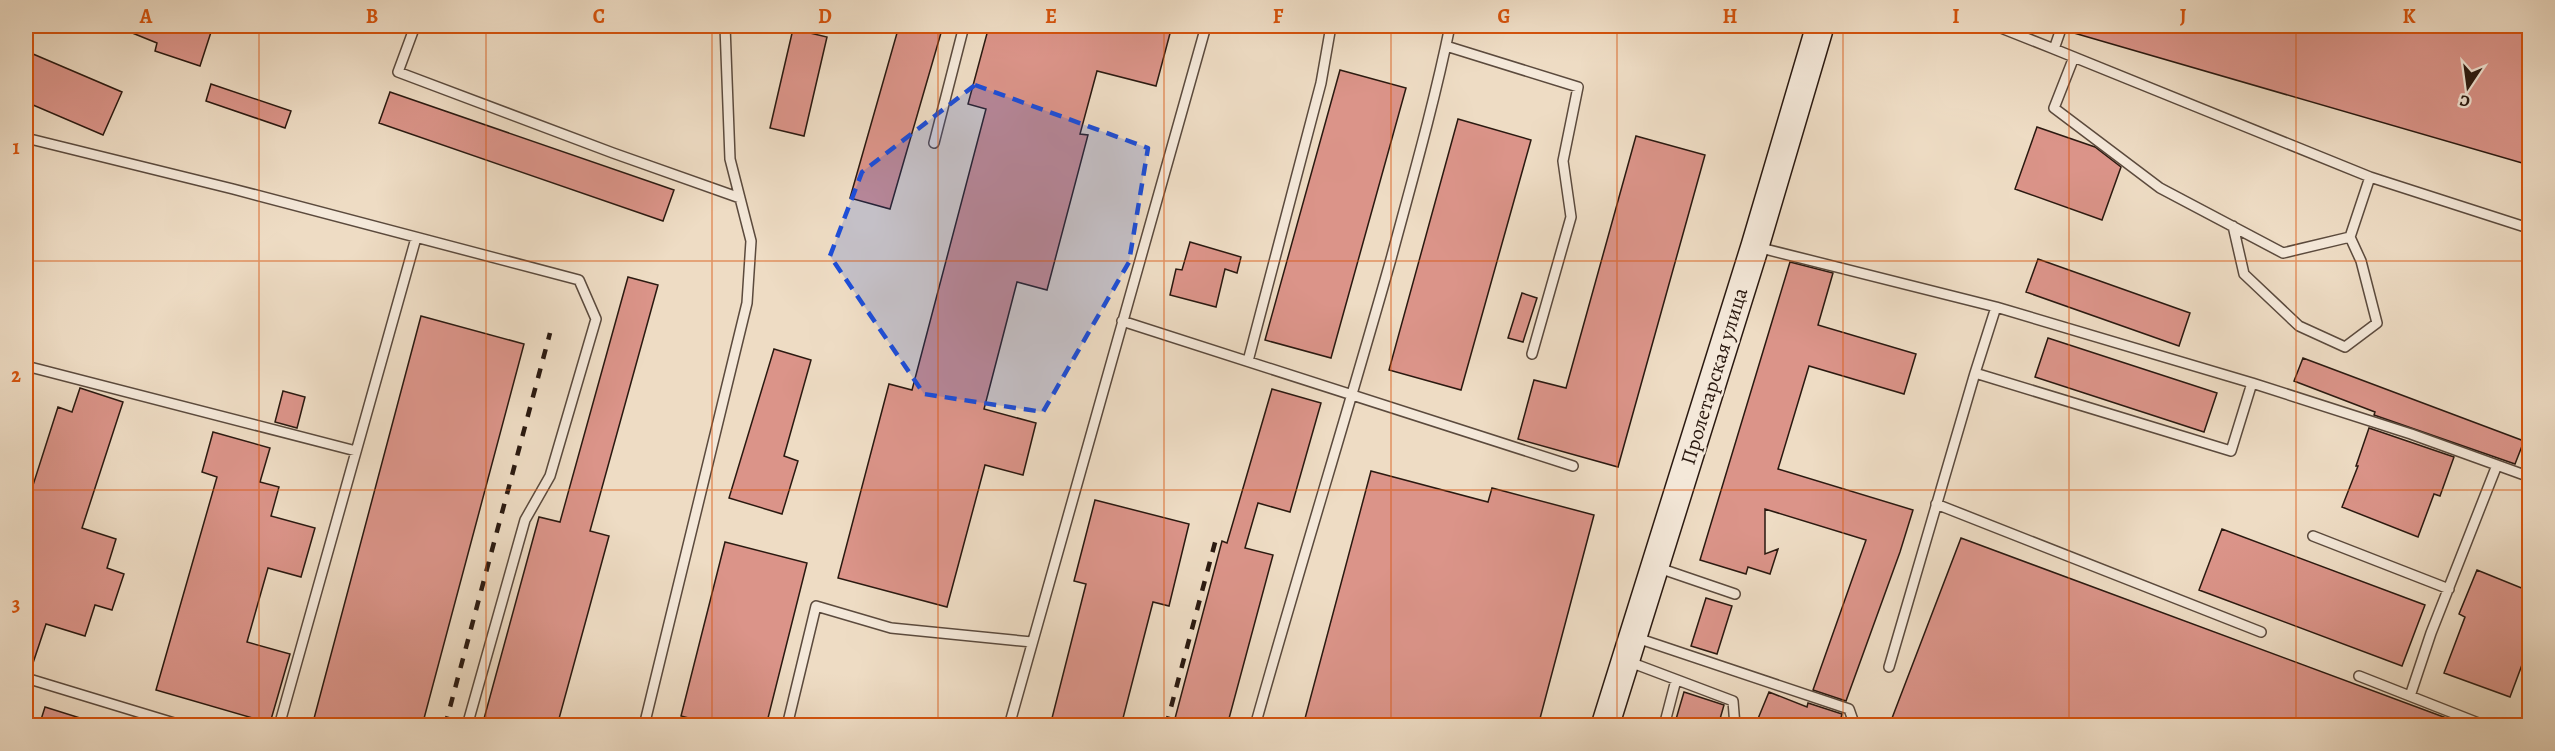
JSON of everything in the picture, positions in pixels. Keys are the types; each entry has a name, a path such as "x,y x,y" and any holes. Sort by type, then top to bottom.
{"street":[{"name":"Пролетарская улица","path":"1607,719 1755,246 1820,26"}],"lane":[{"path":"415,26 398,72 740,198"},
{"path":"644,726 747,303 751,241 730,159 725,26"},
{"path":"934,143 964,26"},
{"path":"1009,726 1206,26"},
{"path":"1248,361 1321,83 1331,26"},
{"path":"1258,725 1305,549 1353,395 1437,91 1450,26"},
{"path":"1996,26 2370,177 2522,226"},
{"path":"2054,49 2062,26"},
{"path":"1446,46 1578,87 1563,161 1571,218 1532,354"},
{"path":"2074,57 2054,108 2160,188 2283,253 2350,237"},
{"path":"26,138 233,189 579,280 596,319 550,476 525,520 466,726"},
{"path":"2233,226 2244,274 2299,326 2345,347 2377,322 2361,261 2350,237 2370,177"},
{"path":"279,726 416,238"},
{"path":"1755,246 1996,307 2252,383 2411,434 2529,477"},
{"path":"1889,667 1996,307"},
{"path":"1122,321 1573,466"},
{"path":"26,366 356,451"},
{"path":"1975,373 2231,452 2252,383"},
{"path":"2410,696 2497,465"},
{"path":"1936,504 2261,632"},
{"path":"2313,536 2449,589"},
{"path":"1653,567 1735,594"},
{"path":"787,726 816,606 891,628 1032,642"},
{"path":"1628,648 1676,680 1733,701 1735,726"},
{"path":"1628,648 1849,709 1855,726"},
{"path":"2359,676 2486,726"},
{"path":"26,678 184,726"},
{"path":"1664,726 1676,680"}],"highlighted area":[{"path":"975,85 1148,148 1129,262 1043,412 924,394 830,256 862,172"}],"building":[{"path":"115,26 213,26 200,66 155,51 157,43"},
{"path":"899,26 943,26 890,209 850,198"},
{"path":"989,26 1172,26 1156,86 1097,71 1080,134 1088,135 1047,290 1017,282 984,409 1036,423 1023,475 985,465 947,607 838,578 889,384 912,390 986,109 968,104"},
{"path":"2069,26 2529,26 2529,165 2067,31"},
{"path":"793,29 827,37 804,136 770,128"},
{"path":"26,51 122,92 103,135 26,102"},
{"path":"1340,70 1406,88 1331,358 1265,340"},
{"path":"211,84 291,111 285,128 206,101"},
{"path":"390,92 674,190 663,221 379,123"},
{"path":"1458,119 1531,140 1461,390 1389,370"},
{"path":"2037,127 2095,147 2121,167 2102,220 2015,189"},
{"path":"1636,136 1705,155 1618,467 1518,439 1534,380 1566,388"},
{"path":"1190,242 1241,257 1237,273 1225,269 1216,307 1170,295 1176,269 1182,270"},
{"path":"2038,259 2190,313 2179,346 2026,292"},
{"path":"1790,262 1833,273 1818,325 1916,354 1904,394 1809,366 1778,469 1913,510 1846,701 1813,690 1866,540 1765,509 1765,554 1778,549 1770,574 1748,567 1746,574 1700,560"},
{"path":"628,277 658,285 590,531 609,536 557,726 482,726 539,517 560,522"},
{"path":"1522,293 1537,298 1523,342 1508,338"},
{"path":"421,316 524,344 422,726 312,726"},
{"path":"2048,338 2217,393 2204,432 2035,377"},
{"path":"774,349 811,360 784,456 798,461 782,514 729,498"},
{"path":"2303,358 2524,441 2515,464 2374,415 2375,412 2294,381"},
{"path":"80,388 123,402 82,528 116,539 107,568 124,574 112,610 95,605 85,636 46,624 30,672 26,671 26,507 58,407 72,412"},
{"path":"1272,389 1321,403 1290,512 1258,503 1245,548 1273,555 1227,726 1173,726 1222,541 1227,543"},
{"path":"283,391 305,397 297,428 275,422"},
{"path":"2369,428 2454,457 2440,496 2434,494 2418,537 2342,507 2358,466 2356,466"},
{"path":"213,432 270,448 260,482 279,487 271,516 315,528 301,577 268,568 247,642 290,654 270,723 156,690 217,477 202,472"},
{"path":"1371,471 1488,502 1492,488 1594,515 1538,726 1303,726"},
{"path":"1095,500 1189,524 1169,606 1153,602 1121,726 1050,726 1086,584 1074,581"},
{"path":"2222,529 2425,605 2402,666 2199,590"},
{"path":"1961,538 2449,719 2462,726 1889,726"},
{"path":"725,542 807,563 766,726 719,726 681,716"},
{"path":"2477,570 2529,591 2529,646 2510,697 2444,673 2465,617 2459,614"},
{"path":"1706,598 1732,606 1717,654 1691,646"},
{"path":"1684,692 1724,705 1718,726 1674,726"},
{"path":"1769,692 1807,707 1808,703 1842,714 1839,726 1755,726"},
{"path":"45,707 93,722 93,726 39,726"}],"railway":[{"path":"445,726 550,333"},
{"path":"1166,726 1216,539"}]}
